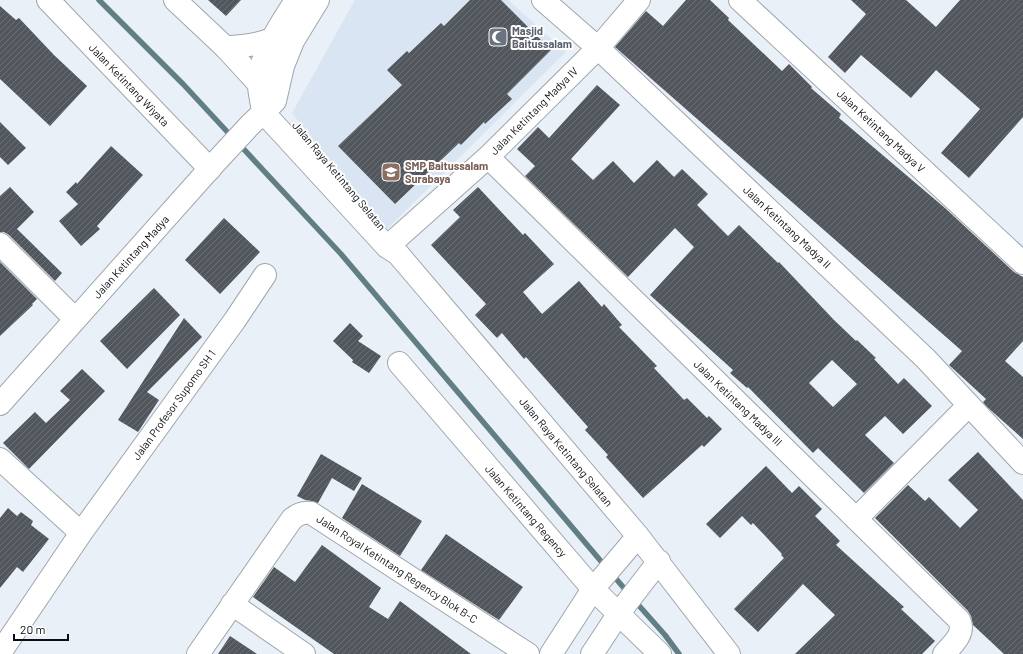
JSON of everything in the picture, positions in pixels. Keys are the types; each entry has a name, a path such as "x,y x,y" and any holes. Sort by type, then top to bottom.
{"street":[{"name":"Jalan Ketintang Wiyata","path":"48,0 211,167"},
{"name":"Jalan Raya Ketintang Selatan","path":"175,0 225,46 265,102 393,247 659,561 729,654"},
{"path":"265,102 265,55 272,39 296,0"},
{"name":"Jalan Ketintang Madya","path":"0,404 211,167 265,102 293,41 318,0"},
{"name":"Jalan Ketintang Madya II","path":"543,0 598,48 926,359 1023,463"},
{"name":"Jalan Ketintang Madya IV","path":"393,247 488,157 598,48 639,0"},
{"name":"Jalan Ketintang Madya V","path":"740,0 1023,263"},
{"path":"225,46 244,47 263,43 272,39"},
{"name":"Jalan Ketintang Madya III","path":"488,157 959,620 962,628 961,633 944,654"},
{"path":"0,244 75,319"},
{"name":"Jalan Profesor Supomo SH 1","path":"0,653 81,533 231,326 265,275"},
{"name":"Jalan Ketintang Regency","path":"399,363 597,586 628,602 660,654"},
{"path":"856,519 970,405"},
{"path":"0,459 81,533"},
{"name":"Jalan Royal Ketintang Regency Blok B-C","path":"198,654 292,519 301,513 311,513 528,654"},
{"path":"551,654 597,586 638,536"},
{"path":"592,654 659,561"},
{"path":"232,604 304,654"}],"shaded area":[{"name":"SMP Baitussalam Surabaya","path":"355,0 508,0 566,52 385,231 292,113"}],"building":[{"path":"208,0 241,0 226,16"},
{"path":"470,0 501,0 551,50 507,94 512,99 485,124 484,122 461,145 459,143 395,204 338,146 402,85 387,70 407,51 409,53 441,23 444,26"},
{"path":"686,0 710,0 729,18 728,20 782,71 789,64 812,87 811,88 841,114 839,118 945,208 1014,272 1023,277 1023,341 1005,361 1023,377 1023,439 986,406 983,402 986,399 949,365 962,351 615,47 646,11 663,26"},
{"path":"851,0 906,0 936,27 960,0 1023,0 1023,117 969,178 941,153 980,109 936,70 911,98 861,55 845,73 828,57 866,14"},
{"path":"0,6 16,20 19,18 54,55 87,86 50,126 0,79"},
{"path":"597,85 620,105 571,159 593,180 613,161 634,183 657,160 674,177 682,169 708,194 697,205 728,236 739,225 778,263 779,262 834,320 876,358 874,359 898,384 904,378 932,406 903,434 885,416 865,435 894,463 864,493 818,448 813,453 748,387 747,388 730,373 733,370 650,295 694,247 675,228 628,277 525,176 535,166 517,149 538,127 549,138","holes":["832,360 857,384 833,407 809,383"]},
{"path":"0,122 26,148 8,165 0,157"},
{"path":"111,146 143,175 97,226 100,229 81,246 59,221 78,204 66,192 76,182 77,184"},
{"path":"10,187 34,212 17,229 62,273 55,281 9,235 4,232 0,232 0,196"},
{"path":"478,187 523,235 525,233 554,264 523,292 542,314 579,281 602,307 604,304 622,325 619,327 657,366 654,368 684,400 687,398 707,418 709,416 722,429 704,447 702,445 643,498 606,457 608,455 585,430 588,427 526,357 524,359 502,333 497,338 475,315 486,304 431,245 460,217 453,210"},
{"path":"224,218 260,252 220,294 185,260"},
{"path":"0,262 37,299 32,304 33,305 0,336"},
{"path":"154,288 180,315 127,369 100,341"},
{"path":"184,318 202,337 147,392 159,400 138,432 118,420"},
{"path":"350,323 363,336 358,341 381,356 369,373 352,362 353,360 333,341"},
{"path":"82,369 105,391 29,469 3,443 35,412 46,423 70,400 60,391"},
{"path":"978,452 1023,500 1023,654 1004,654 973,625 968,611 875,518 908,485 925,501 929,497 960,528 978,510 948,480"},
{"path":"321,454 362,478 354,491 332,478 318,503 305,500 297,496"},
{"path":"766,466 792,493 799,486 822,509 815,516 840,541 836,545 904,607 901,609 935,641 922,654 795,654 835,615 803,584 758,632 734,609 784,558 753,523 751,525 742,516 720,538 706,524"},
{"path":"362,484 422,521 400,556 342,518"},
{"path":"8,508 17,516 21,512 33,521 31,525 49,539 23,572 17,567 0,588 0,518"},
{"path":"446,534 523,587 499,620 421,570"},
{"path":"322,545 381,588 369,607 388,619 400,601 471,654 334,654 253,597 274,567 295,582"},
{"path":"230,636 257,654 218,654"}],"waterway":[{"path":"99,0 183,84 233,138"},
{"path":"239,144 341,254 605,566"},
{"path":"612,574 629,594"},
{"path":"634,600 665,635 679,654"}],"place":[{"name":"Masjid Baitussalam","path":"498,37"},
{"name":"SMP Baitussalam Surabaya","path":"391,172"}]}
